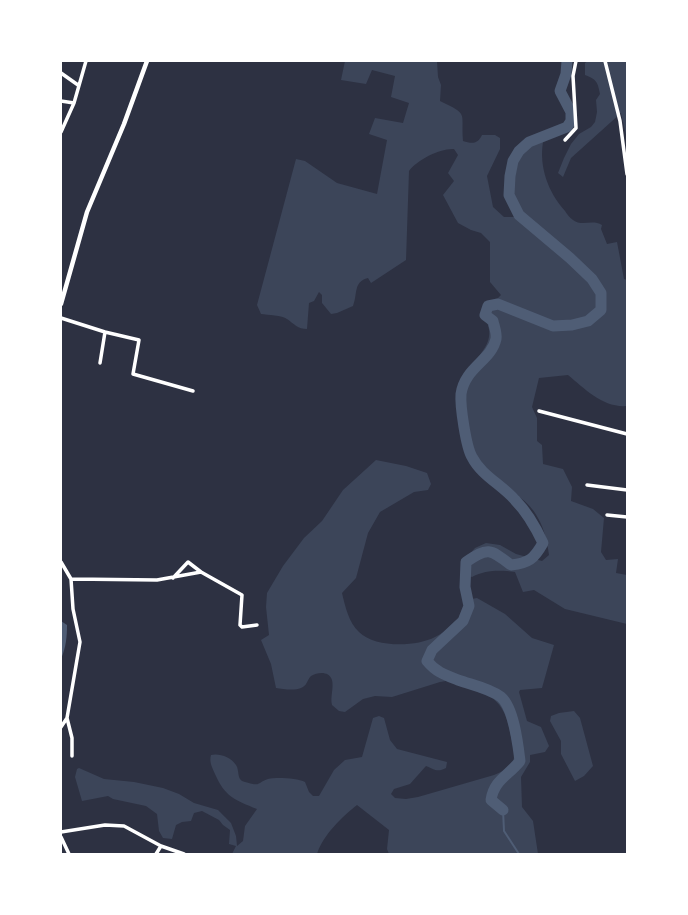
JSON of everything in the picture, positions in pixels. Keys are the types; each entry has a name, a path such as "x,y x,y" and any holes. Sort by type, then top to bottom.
{"street":[{"path":"61,132 74,103 86,61"},
{"path":"61,304 87,212 124,124 147,61"},
{"path":"565,140 576,128 573,76 576,61"},
{"path":"605,61 620,121 627,174"},
{"path":"61,73 78,85"},
{"path":"61,101 74,103"},
{"path":"61,318 105,332 139,340 133,374 193,391"},
{"path":"100,363 105,332"},
{"path":"539,411 627,434"},
{"path":"587,485 627,490"},
{"path":"607,515 627,517"},
{"path":"61,562 71,580 73,609 80,642 67,718 72,738 72,756"},
{"path":"173,578 188,562 201,572 242,595 240,625 242,627 257,625"},
{"path":"71,580 150,580 173,578 201,572"},
{"path":"61,727 67,718"},
{"path":"61,832 115,824 124,826 161,846 184,854"},
{"path":"61,837 69,854"},
{"path":"156,854 161,846"}],"shaded area":[{"path":"345,61 437,61 438,77 441,85 440,101 456,109 462,115 463,141 469,143 477,142 482,135 495,135 500,138 500,149 487,176 493,207 504,217 516,217 520,210 514,199 511,188 510,178 512,169 521,152 539,138 543,142 542,161 546,179 559,204 576,222 598,223 602,225 601,229 607,244 617,242 624,279 627,280 627,406 618,406 602,401 568,375 539,378 532,407 537,418 537,441 542,445 543,464 563,469 572,487 571,501 593,509 604,518 601,552 606,560 618,559 616,573 627,575 627,624 565,609 534,590 523,592 515,572 493,571 472,577 464,574 467,557 475,548 486,543 500,545 516,554 542,561 549,555 543,528 534,511 521,498 512,493 501,492 496,489 472,461 465,443 460,403 462,384 465,376 485,348 488,341 488,325 483,315 485,306 495,301 501,295 490,282 490,242 481,233 471,230 458,223 443,195 454,181 448,173 458,155 454,149 442,150 429,156 417,163 409,171 406,260 371,283 368,278 360,282 353,306 331,314 322,303 322,295 319,292 314,301 309,303 307,329 299,327 282,317 261,314 257,305 296,159 305,161 337,183 377,194 387,140 369,134 375,118 403,123 409,103 391,97 395,76 372,70 366,84 341,80"},
{"path":"588,61 627,61 627,139 621,113 571,158 563,177 558,173 571,144 579,134 591,127 595,122 597,112 596,100 600,94 596,82 592,78 585,75 585,63"},
{"path":"376,460 406,466 427,473 431,484 428,490 414,492 380,512 368,533 356,578 342,593 350,619 359,632 375,641 385,643 417,643 435,637 461,620 466,600 477,598 505,614 532,638 554,645 542,688 520,690 519,692 527,721 541,727 549,746 545,752 530,755 530,762 521,777 522,807 533,821 538,854 389,854 387,849 389,830 357,805 328,833 317,854 232,854 236,846 229,844 230,830 219,820 202,811 194,813 191,821 182,822 176,825 172,839 163,838 159,831 157,814 146,806 113,799 108,796 82,801 75,777 77,769 79,768 104,779 134,782 163,788 179,794 194,803 218,810 231,823 236,836 237,846 243,841 245,826 257,809 237,800 227,793 219,782 212,767 210,760 211,755 221,755 234,762 237,767 239,777 242,781 258,784 264,780 272,778 297,780 305,782 309,792 313,796 319,796 334,770 345,760 362,757 373,718 379,716 384,718 390,740 397,749 447,762 446,768 440,770 426,766 410,784 394,789 391,794 395,798 406,799 418,797 494,775 510,768 514,758 514,752 509,725 504,713 499,704 492,698 473,688 446,681 440,682 392,697 375,696 363,699 345,712 339,711 332,705 332,680 331,677 326,674 320,673 311,676 305,686 298,689 288,690 276,688 271,664 261,640 269,635 266,607 267,593 283,566 304,538 322,521 343,490"},
{"path":"61,621 67,625 67,634 61,659"},
{"path":"574,711 580,718 593,766 584,776 575,781 561,754 561,741 550,721 551,716 559,713"}],"waterway":[{"path":"503,810 491,800 493,793 498,783 520,761 515,727 509,709 501,697 496,694 445,675 437,671 427,661 432,650 463,621 469,606 465,587 466,562 479,554 489,552 511,565 522,563 534,556 543,543 531,520 519,505 510,495 486,475 476,463 472,457 468,445 462,417 461,394 467,377 489,353 496,339 493,321 485,315 488,306 498,304 553,326 572,325 588,321 601,310 601,293 592,279 570,258 519,215 509,195 510,176 513,161 519,151 529,142 567,127 571,121 571,112 560,91 566,74 567,61"},
{"path":"503,810 504,831 519,854"}]}
